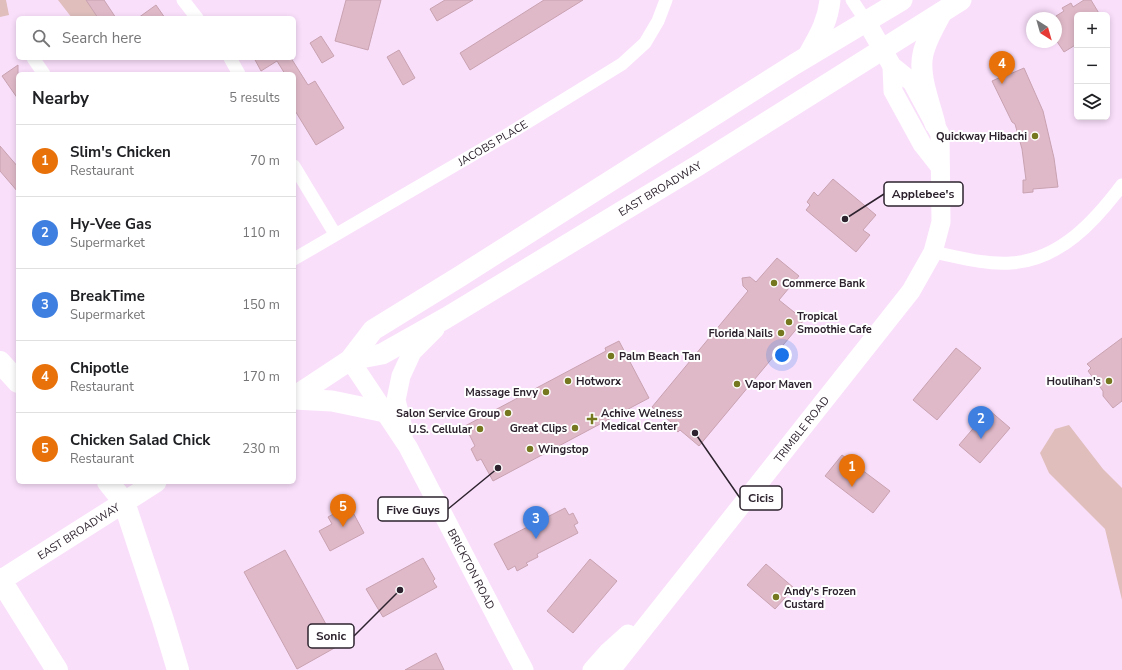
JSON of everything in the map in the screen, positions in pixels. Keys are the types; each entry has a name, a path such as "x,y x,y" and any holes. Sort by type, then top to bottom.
{"highway":[{"path":"0,362 16,380"},
{"path":"110,484 124,502 178,670"},
{"path":"0,580 58,670"}],"main road":[{"path":"808,56 829,14 830,0"},
{"name":"EAST BROADWAY","path":"296,397 350,360 373,330 808,56 902,0"},
{"name":"EAST BROADWAY","path":"350,360 382,354 446,318 697,166 887,57 942,12 961,0"},
{"path":"935,124 922,72 923,54 928,39 942,12"},
{"path":"296,398 332,401 385,412"},
{"name":"EAST BROADWAY","path":"0,580 153,484"}],"street":[{"path":"183,0 195,16"},
{"name":"JACOBS PLACE","path":"296,258 504,136 622,64 645,43 658,21 666,0"},
{"path":"852,0 866,21"},
{"name":"TRIMBLE ROAD","path":"611,670 911,291 933,252 942,222 940,134 912,82 887,57 866,21"},
{"name":"TRIMBLE ROAD","path":"887,57 893,91 922,144 940,167"},
{"path":"34,60 43,72"},
{"path":"231,60 238,72"},
{"path":"296,169 335,234"},
{"path":"933,252 986,262 1011,263 1031,260 1049,253 1068,242 1092,221 1109,203 1122,185"},
{"name":"BRICKTON ROAD","path":"408,447 396,400 401,376 412,352 446,318"},
{"name":"BRICKTON ROAD","path":"350,360 408,447 504,632 521,669"},
{"path":"592,670 608,652 628,634 651,619"}],"shaded area":[{"path":"0,0 6,0 9,15 0,17"},
{"path":"58,0 88,0 99,16 70,16"},
{"path":"1069,425 1103,469 1122,488 1122,600 1105,529 1049,473 1040,453 1055,429"}],"building":[{"path":"86,0 104,0 115,16 97,16"},
{"path":"346,0 381,0 368,50 335,41"},
{"path":"445,0 473,0 437,21 430,9"},
{"path":"544,0 583,0 470,70 460,53"},
{"path":"1084,0 1091,0 1098,12 1074,12 1074,46 1064,52 1061,48 1062,12 1064,11 1062,8 1071,3 1073,7"},
{"path":"156,5 164,16 141,16"},
{"path":"321,36 334,56 322,63 310,43"},
{"path":"399,50 415,78 403,85 387,57"},
{"path":"255,60 292,60 308,85 315,81 344,128 316,145 296,112 296,72 284,72 277,61 261,71"},
{"path":"18,65 18,72 16,72 16,96 2,76"},
{"path":"1024,68 1043,111 1054,158 1058,187 1033,189 1033,192 1023,193 1023,180 1026,180 1022,149 1015,124 1012,122 992,81"},
{"path":"0,146 16,165 16,190 0,171"},
{"path":"833,179 876,215 863,230 870,235 856,252 806,210 810,205 807,202 814,192 818,196"},
{"path":"777,258 799,276 779,300 804,320 699,446 680,430 678,432 669,424 671,422 652,407 748,291 743,286 742,278 750,277 756,282"},
{"name":"Houlihan's","path":"1122,338 1122,401 1113,408 1103,396 1103,391 1088,371 1091,368 1087,364"},
{"path":"619,341 649,398 493,481 481,459 477,461 471,449 475,446 465,426 606,351 605,348"},
{"path":"956,348 981,368 937,420 913,400"},
{"path":"989,410 1010,428 980,463 959,445"},
{"path":"842,455 890,491 873,513 825,476"},
{"path":"349,505 364,533 330,551 319,531 332,524 328,517"},
{"path":"565,508 569,515 573,513 578,523 574,525 578,533 537,554 538,557 526,563 528,565 517,571 515,566 508,570 494,544"},
{"path":"285,550 338,646 297,669 244,572"},
{"path":"423,558 435,579 433,581 437,587 383,617 366,589"},
{"path":"590,559 617,581 573,633 547,611"},
{"path":"766,564 794,588 775,609 747,585"},
{"path":"436,653 444,670 405,670"}],"place":[{"name":"Chipotle","path":"1002,84"},
{"name":"Quickway Hibachi","path":"1035,136"},
{"name":"Applebee's","path":"845,219"},
{"name":"Commerce Bank","path":"774,283"},
{"name":"Tropical Smoothie Cafe","path":"789,322"},
{"name":"Florida Nails","path":"781,333"},
{"name":"Palm Beach Tan","path":"611,356"},
{"name":"Hotworx","path":"568,381"},
{"name":"Houlihan's","path":"1109,381"},
{"name":"Vapor Maven","path":"737,384"},
{"name":"Massage Envy","path":"546,392"},
{"name":"Salon Service Group","path":"508,413"},
{"name":"Achive Welness Medical Center","path":"592,419"},
{"name":"Great Clips","path":"575,428"},
{"name":"U.S. Cellular","path":"480,429"},
{"name":"Cicis","path":"695,433"},
{"name":"Hy-Vee Gas","path":"981,439"},
{"name":"Wingstop","path":"530,449"},
{"name":"Five Guys","path":"498,468"},
{"name":"Slim's Chicken","path":"852,487"},
{"name":"Chicken Salad Chick","path":"343,527"},
{"name":"BreakTime","path":"536,539"},
{"name":"Sonic","path":"400,590"},
{"name":"Andy's Frozen Custard","path":"776,597"}]}
